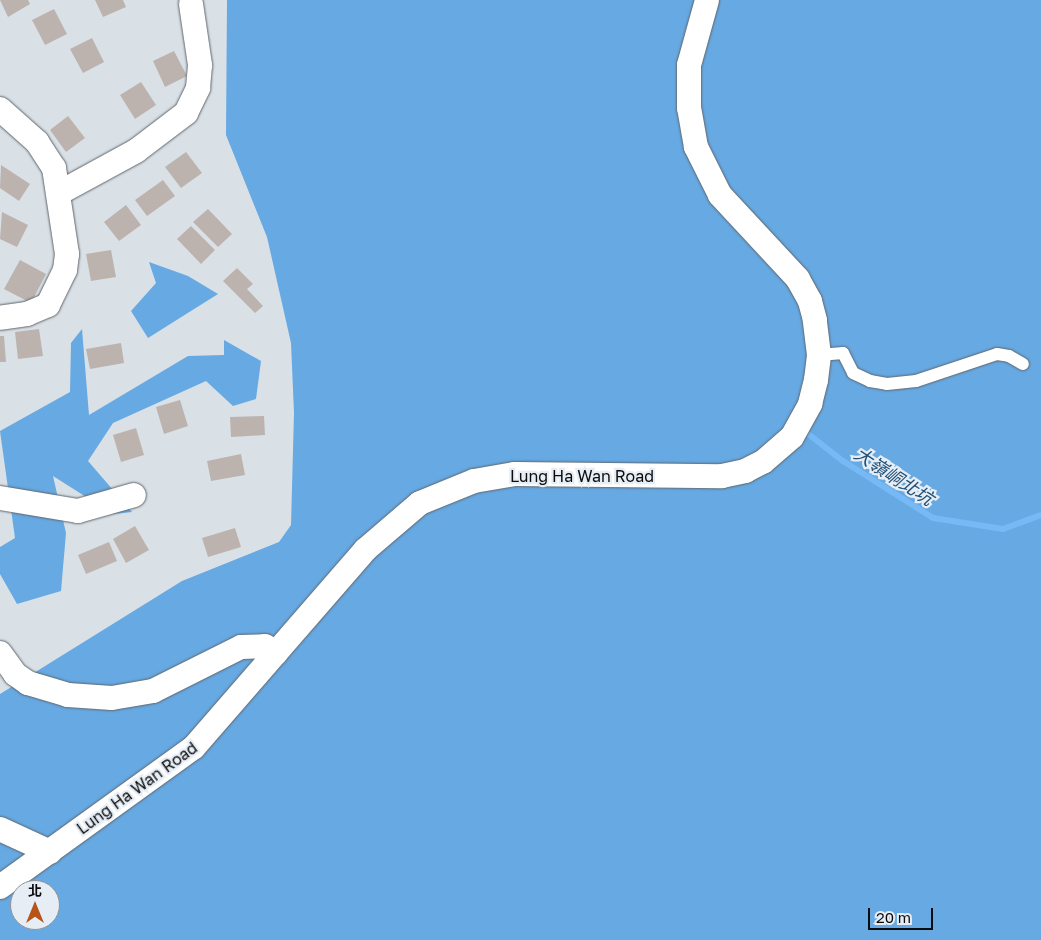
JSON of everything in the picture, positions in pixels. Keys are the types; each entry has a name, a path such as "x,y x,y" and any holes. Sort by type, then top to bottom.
{"street":[{"name":"Lung Ha Wan Road","path":"0,887 194,747 378,537 410,510 444,491 474,481 515,474 707,477 745,471 763,462 786,444 804,416 816,380 818,355 813,309 803,286 720,195 696,147 689,108 689,65 707,0"},
{"path":"59,194 136,151 186,113 198,88 200,64 191,4"},
{"path":"0,109 37,142 54,168 67,262 54,299 35,312 0,318"},
{"path":"0,498 78,511 134,495"},
{"path":"0,653 14,674 28,683 68,695 112,698 153,691 241,647 264,646 276,653"},
{"path":"0,829 50,852"}],"lane":[{"path":"818,355 843,353 853,373 870,381 887,384 916,381 997,354 1009,356 1023,364"}],"shaded area":[{"path":"227,0 1041,0 1041,940 0,940 0,694 182,581 279,542 291,525 294,413 291,343 267,237 226,135"},
{"path":"149,262 188,276 218,294 148,338 131,311 156,283"},
{"path":"82,329 89,415 188,356 224,355 224,340 261,361 256,399 233,406 206,381 113,423 88,461 132,512 113,514 53,476 66,533 61,591 17,604 0,574 0,547 15,538 0,431 70,392 71,343"}],"building":[{"path":"0,0 28,0 30,4 8,17"},
{"path":"95,0 123,0 126,7 103,17"},
{"path":"54,9 67,34 45,45 32,20"},
{"path":"92,38 104,62 83,73 70,49"},
{"path":"174,51 187,76 165,87 153,61"},
{"path":"141,82 156,105 135,119 120,95"},
{"path":"68,116 85,138 66,152 50,130"},
{"path":"186,152 202,173 181,188 165,167"},
{"path":"1,165 30,184 19,201 0,188"},
{"path":"163,180 175,196 147,216 135,200"},
{"path":"126,205 141,225 119,241 104,222"},
{"path":"208,209 232,234 218,247 193,222"},
{"path":"2,212 28,225 17,247 0,239"},
{"path":"191,226 215,250 201,264 177,239"},
{"path":"111,250 116,277 91,281 86,254"},
{"path":"20,260 46,274 31,303 4,289"},
{"path":"237,268 253,284 247,289 263,306 255,313 223,281"},
{"path":"39,329 43,356 18,359 15,332"},
{"path":"0,336 4,336 6,362 0,362"},
{"path":"121,343 124,363 90,369 86,349"},
{"path":"180,400 188,426 164,434 156,407"},
{"path":"264,416 265,435 231,437 230,417"},
{"path":"136,428 144,455 121,462 113,435"},
{"path":"241,454 245,475 211,481 207,461"},
{"path":"135,526 149,550 126,563 113,539"},
{"path":"235,528 241,547 208,557 202,538"},
{"path":"109,542 117,561 86,574 78,555"}],"waterway":[{"name":"大嶺峒北坑","path":"802,429 843,461 933,518 1003,529 1041,515"}]}
